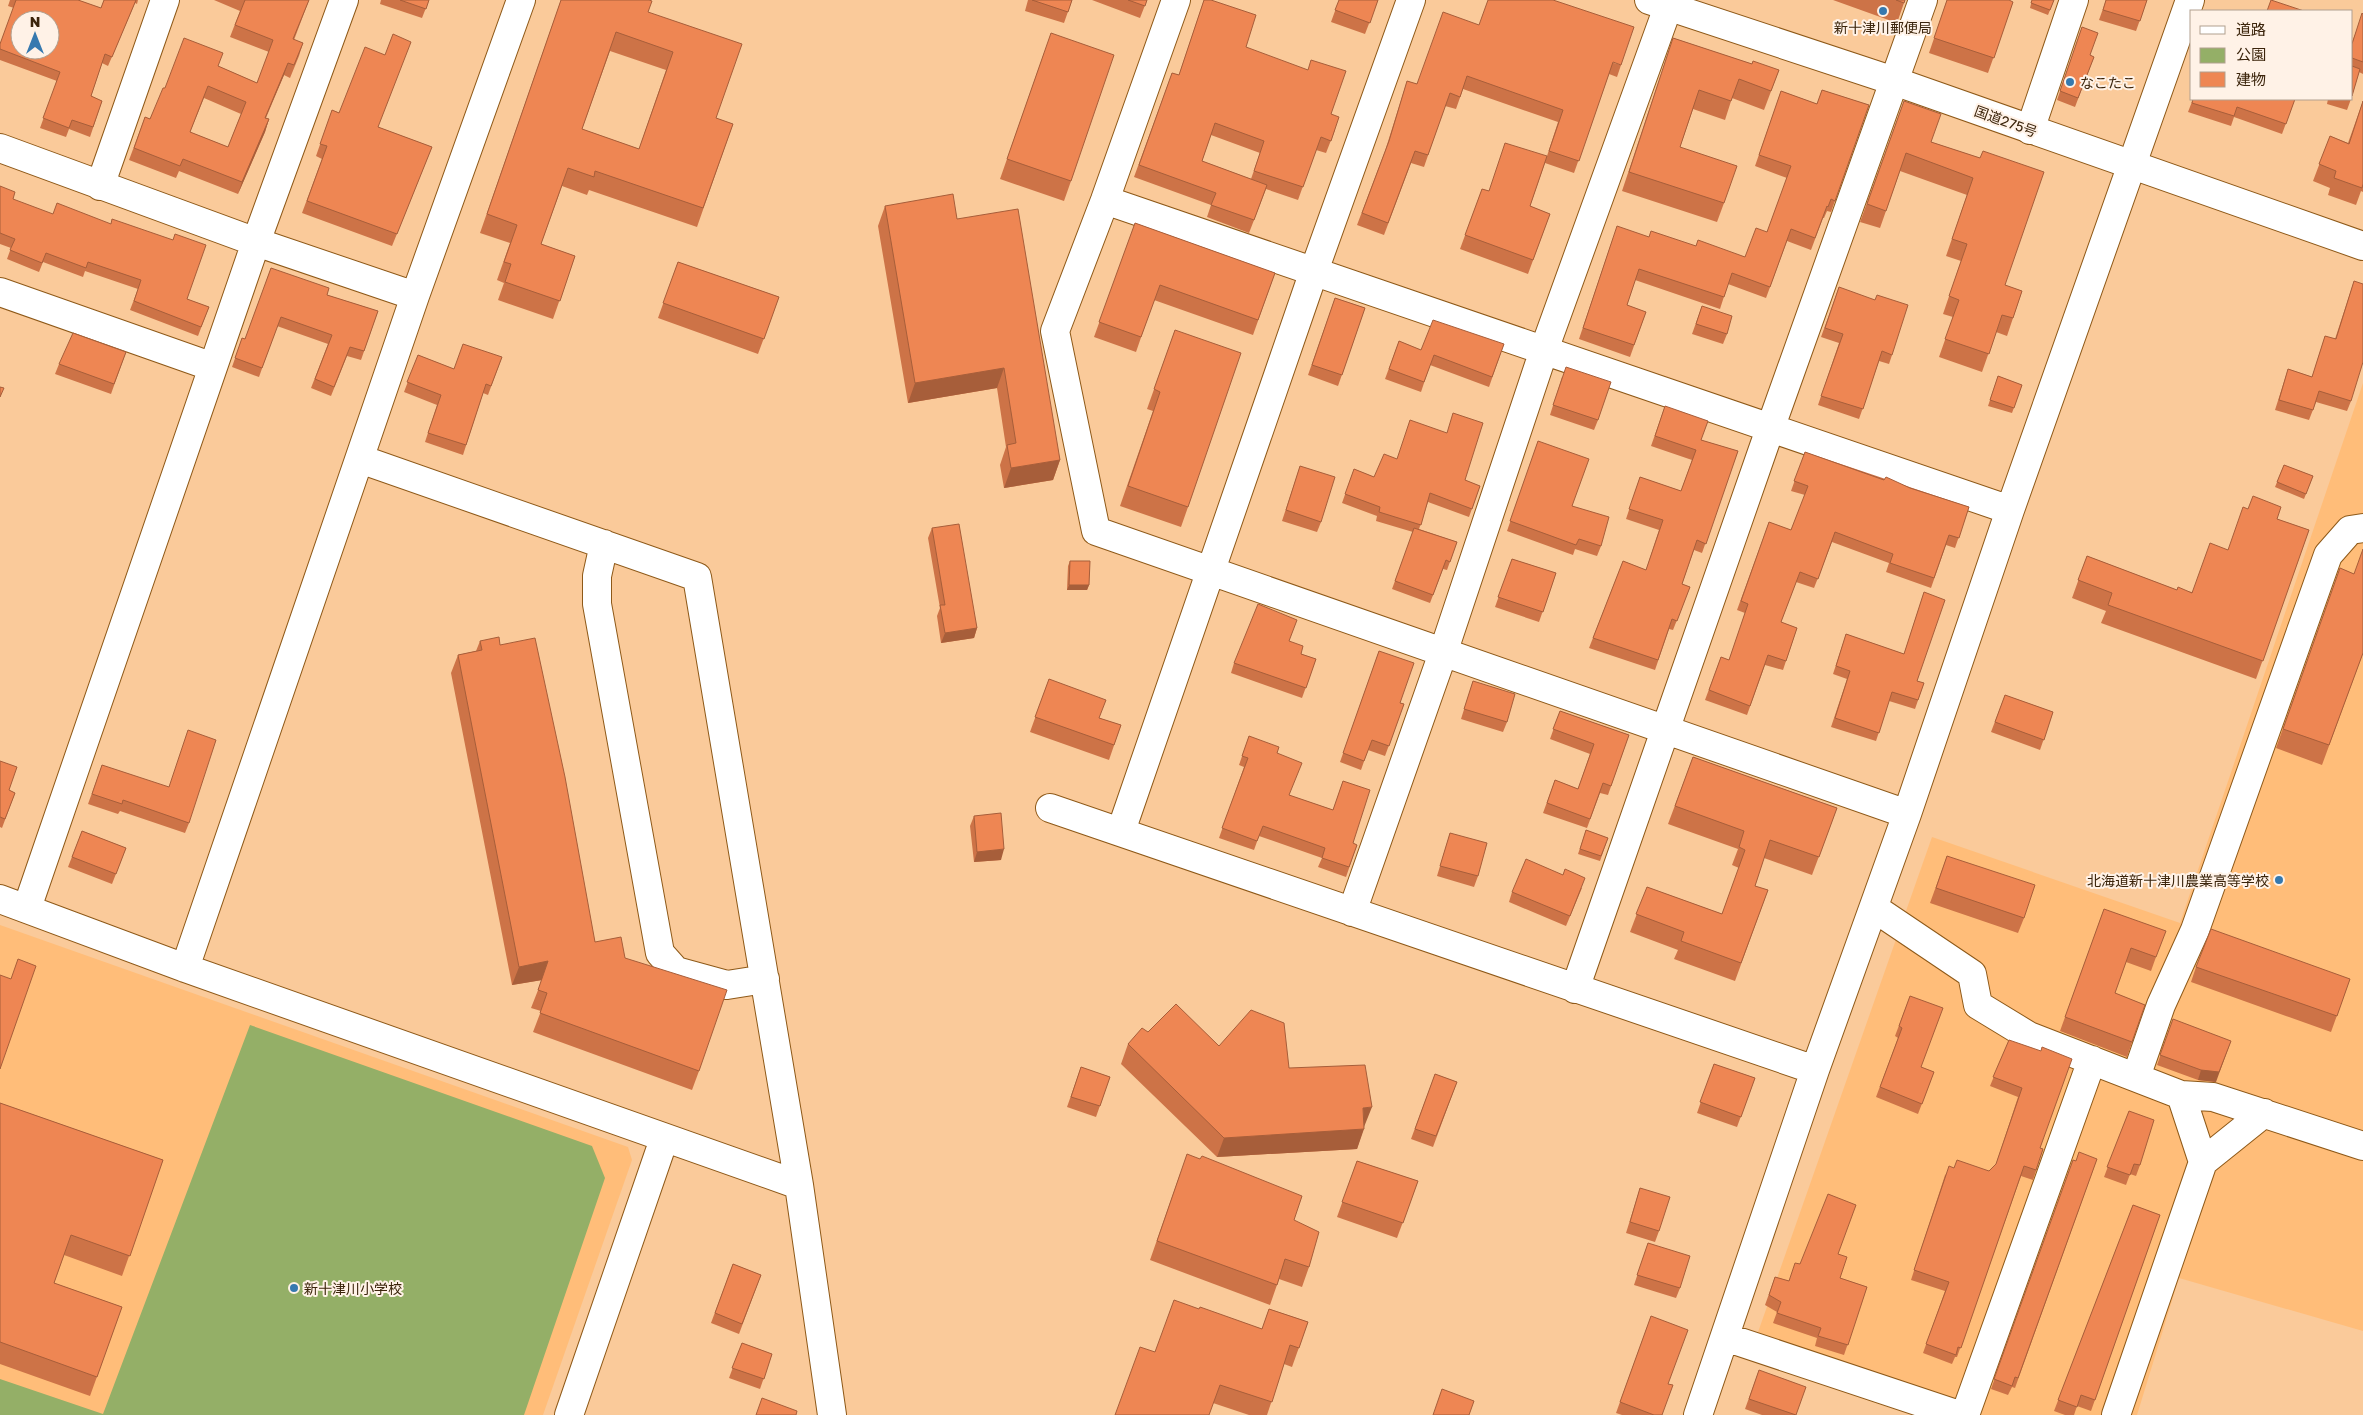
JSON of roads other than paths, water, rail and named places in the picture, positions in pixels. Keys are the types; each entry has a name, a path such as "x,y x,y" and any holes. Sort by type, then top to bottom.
{"main road":[{"path":"100,186 165,0"},
{"path":"27,908 256,242 344,0"},
{"path":"185,968 415,296 521,0"},
{"path":"1176,0 1105,200 1055,331 1096,531 1907,814"},
{"path":"1121,830 1314,271 1411,0"},
{"path":"1575,989 1770,429 1923,0"},
{"path":"2030,130 2074,0"},
{"path":"1698,1415 1815,1070 1907,814 2010,510 2130,165 2190,0"},
{"path":"1352,912 1444,653 1658,3"},
{"name":"国道275号","path":"1658,3 1894,81 2363,246"},
{"path":"0,148 256,242 415,296"},
{"path":"1105,200 2010,510"},
{"path":"0,292 213,367"},
{"path":"360,459 697,577 799,1186 832,1415"},
{"path":"2136,1077 2161,1005 2195,930 2328,555 2350,530 2363,528"},
{"path":"604,544 597,576 597,604 660,953 676,970 727,985 765,979"},
{"path":"1050,808 1121,830 1352,912 1815,1070"},
{"path":"0,899 185,968 799,1186"},
{"path":"1874,908 1972,974 1978,1005 2029,1036 2181,1095 2213,1097 2363,1146"},
{"path":"1965,1415 2092,1060"},
{"path":"2181,1095 2203,1162"},
{"path":"2116,1415 2203,1162 2264,1113"},
{"path":"569,1415 664,1139"},
{"path":"1725,1336 1959,1415"}],"place":[{"name":"新十津川郵便局","path":"1883,11"},
{"name":"なこたこ","path":"2070,82"},
{"name":"北海道新十津川農業高等学校","path":"2279,880"},
{"name":"新十津川小学校","path":"294,1288"}]}
